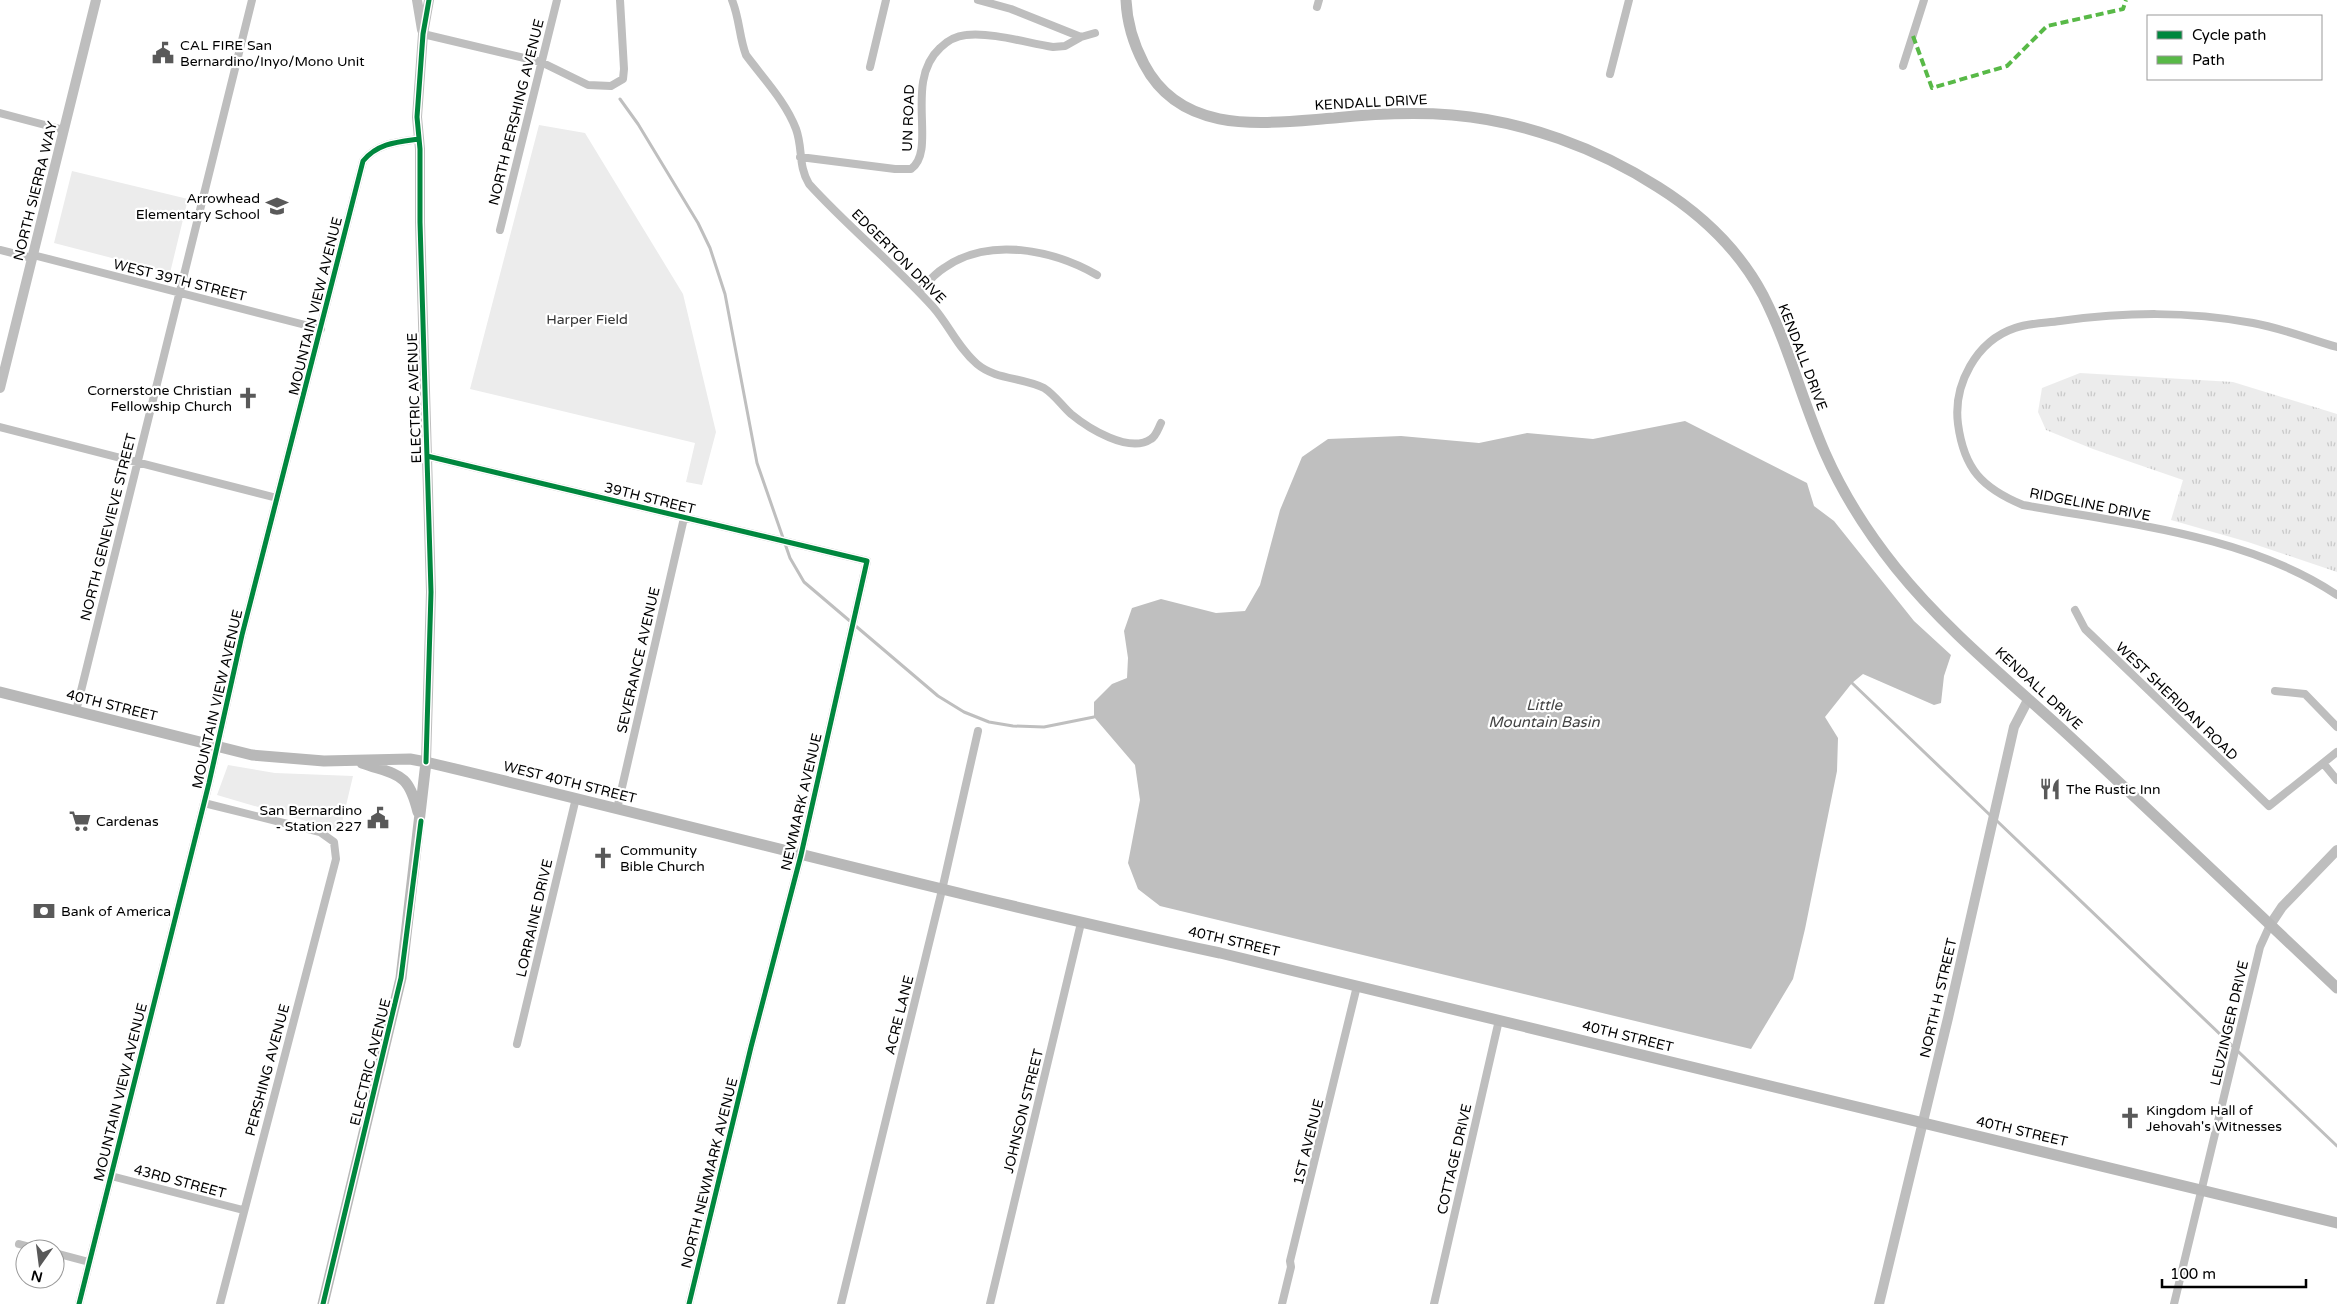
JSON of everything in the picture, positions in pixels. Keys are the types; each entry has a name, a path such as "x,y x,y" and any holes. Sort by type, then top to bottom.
{"main road":[{"name":"KENDALL DRIVE","path":"1126,0 1128,25 1148,72 1157,85 1194,112 1230,122 1256,123 1399,113 1457,116 1496,122 1550,136 1601,156 1657,186 1684,205 1726,243 1746,268 1762,294 1785,346 1825,453 1839,482 1876,542 1926,601 2028,700 2337,988"},
{"name":"40TH STREET","path":"0,692 217,747"},
{"name":"WEST 40TH STREET","path":"217,747 288,759 410,759 426,762 911,882"},
{"path":"356,760 395,775 405,781 413,791 421,821"},
{"name":"ELECTRIC AVENUE","path":"323,1304 402,978 421,821 426,762"},
{"name":"40TH STREET","path":"911,882 1081,923 1220,953 2337,1223"}],"street":[{"name":"NORTH SIERRA WAY","path":"0,388 96,0"},
{"name":"NORTH GENEVIEVE STREET","path":"76,711 252,0"},
{"path":"417,0 423,34"},
{"path":"423,34 429,0"},
{"name":"NORTH PERSHING AVENUE","path":"500,230 557,0"},
{"path":"423,34 541,62 588,85 611,86 623,79 624,60 620,0"},
{"name":"EDGERTON DRIVE","path":"732,0 739,17 742,45 746,56 790,115 800,142 803,175 809,184 919,292 946,322 959,344 978,365 996,375 1044,388 1093,431 1118,440 1138,443 1152,439 1160,423"},
{"path":"870,68 886,0"},
{"path":"978,0 1011,9 1081,37 1094,33"},
{"path":"1011,9 1013,0"},
{"path":"1610,74 1629,0"},
{"path":"1903,66 1924,0"},
{"name":"ELECTRIC AVENUE","path":"423,34 417,118 431,592 426,762"},
{"name":"UN ROAD","path":"800,157 895,169 911,169 918,162 922,144 922,79 933,54 951,38 969,34 1053,47 1065,46 1081,37"},
{"path":"0,113 64,130"},
{"name":"MOUNTAIN VIEW AVENUE","path":"79,1304 204,803 242,635 364,161 372,150 383,144 419,139"},
{"name":"WEST 39TH STREET","path":"0,250 180,292 321,329"},
{"path":"919,292 943,268 955,261 976,253 996,251 1031,251 1078,264 1097,275"},
{"name":"RIDGELINE DRIVE","path":"2337,347 2255,324 2191,314 2133,314 2015,328 1980,349 1961,386 1956,412 1960,441 1969,462 1980,480 1999,495 2023,505 2211,540 2272,559 2337,595"},
{"path":"0,427 277,498"},
{"name":"39TH STREET","path":"427,456 867,561"},
{"name":"SEVERANCE AVENUE","path":"616,809 684,518"},
{"name":"NEWMARK AVENUE","path":"751,1047 801,854 867,561"},
{"name":"WEST SHERIDAN ROAD","path":"2074,610 2085,629 2269,806 2323,763"},
{"path":"2275,691 2305,694 2337,727"},
{"name":"NORTH H STREET","path":"1879,1304 1923,1123 2014,727 2028,700"},
{"name":"ACRE LANE","path":"841,1304 942,890 978,731"},
{"path":"2337,752 2323,763 2337,780"},
{"name":"LORRAINE DRIVE","path":"517,1044 576,798"},
{"name":"PERSHING AVENUE","path":"204,803 320,832 334,842 336,859 220,1304"},
{"path":"2270,925 2282,907 2337,850"},
{"name":"JOHNSON STREET","path":"990,1304 1081,923"},
{"name":"LEUZINGER DRIVE","path":"2174,1304 2260,947 2270,925"},
{"name":"1ST AVENUE","path":"1282,1304 1291,1267 1290,1261 1342,1055 1357,986"},
{"name":"COTTAGE DRIVE","path":"1434,1304 1498,1020"},
{"name":"NORTH NEWMARK AVENUE","path":"689,1304 751,1047"},
{"name":"43RD STREET","path":"111,1176 243,1210"},
{"path":"65,1256 90,1262"}],"green space":[{"name":"Harper Field","path":"539,125 585,133 683,294 716,432 702,485 686,482 695,443 470,389"},
{"path":"72,171 188,199 170,273 54,243"},
{"path":"2080,373 2233,382 2337,414 2337,572 2248,542 2171,520 2183,480 2093,449 2046,430 2038,412 2042,388"},
{"path":"228,765 275,773 353,776 340,831 217,795"}],"water":[{"name":"Little Mountain Basin","path":"1685,421 1807,483 1814,506 1834,521 1914,621 1951,655 1944,676 1941,703 1934,705 1863,674 1852,683 1825,717 1838,738 1837,771 1805,929 1793,979 1751,1049 1160,906 1138,889 1128,863 1140,800 1135,765 1094,717 1094,702 1112,684 1127,678 1128,658 1124,631 1132,608 1161,599 1216,613 1245,611 1260,585 1280,510 1302,457 1328,439 1401,436 1479,443 1527,433 1593,439"}],"waterway":[{"path":"620,99 638,124 698,223 710,248 725,294 757,463 790,558 804,582 938,696 964,712 989,722 1013,726 1044,727 1094,717"},
{"path":"1852,683 1991,816"},
{"path":"1996,820 2337,1146"}],"marked path":[{"path":"1913,36 1932,88 2007,66 2047,26 2123,9 2126,0"}],"cycle path":[{"path":"426,762 431,592 420,222 420,149 417,117 423,34 429,0"},
{"path":"79,1304 209,783 242,635 363,161 375,150 388,144 419,139"},
{"path":"427,456 867,561 801,855 751,1047 689,1304"},
{"path":"323,1304 401,978 421,821"}],"place":[{"name":"CAL FIRE San Bernardino/Inyo/Mono Unit","path":"163,53"},
{"name":"Arrowhead Elementary School","path":"277,206"},
{"name":"Cornerstone Christian Fellowship Church","path":"248,398"},
{"name":"The Rustic Inn","path":"2050,789"},
{"name":"San Bernardino - Station 227","path":"378,818"},
{"name":"Cardenas","path":"80,821"},
{"name":"Community Bible Church","path":"603,858"},
{"name":"Bank of America","path":"44,911"},
{"name":"Kingdom Hall of Jehovah's Witnesses","path":"2130,1118"}]}
